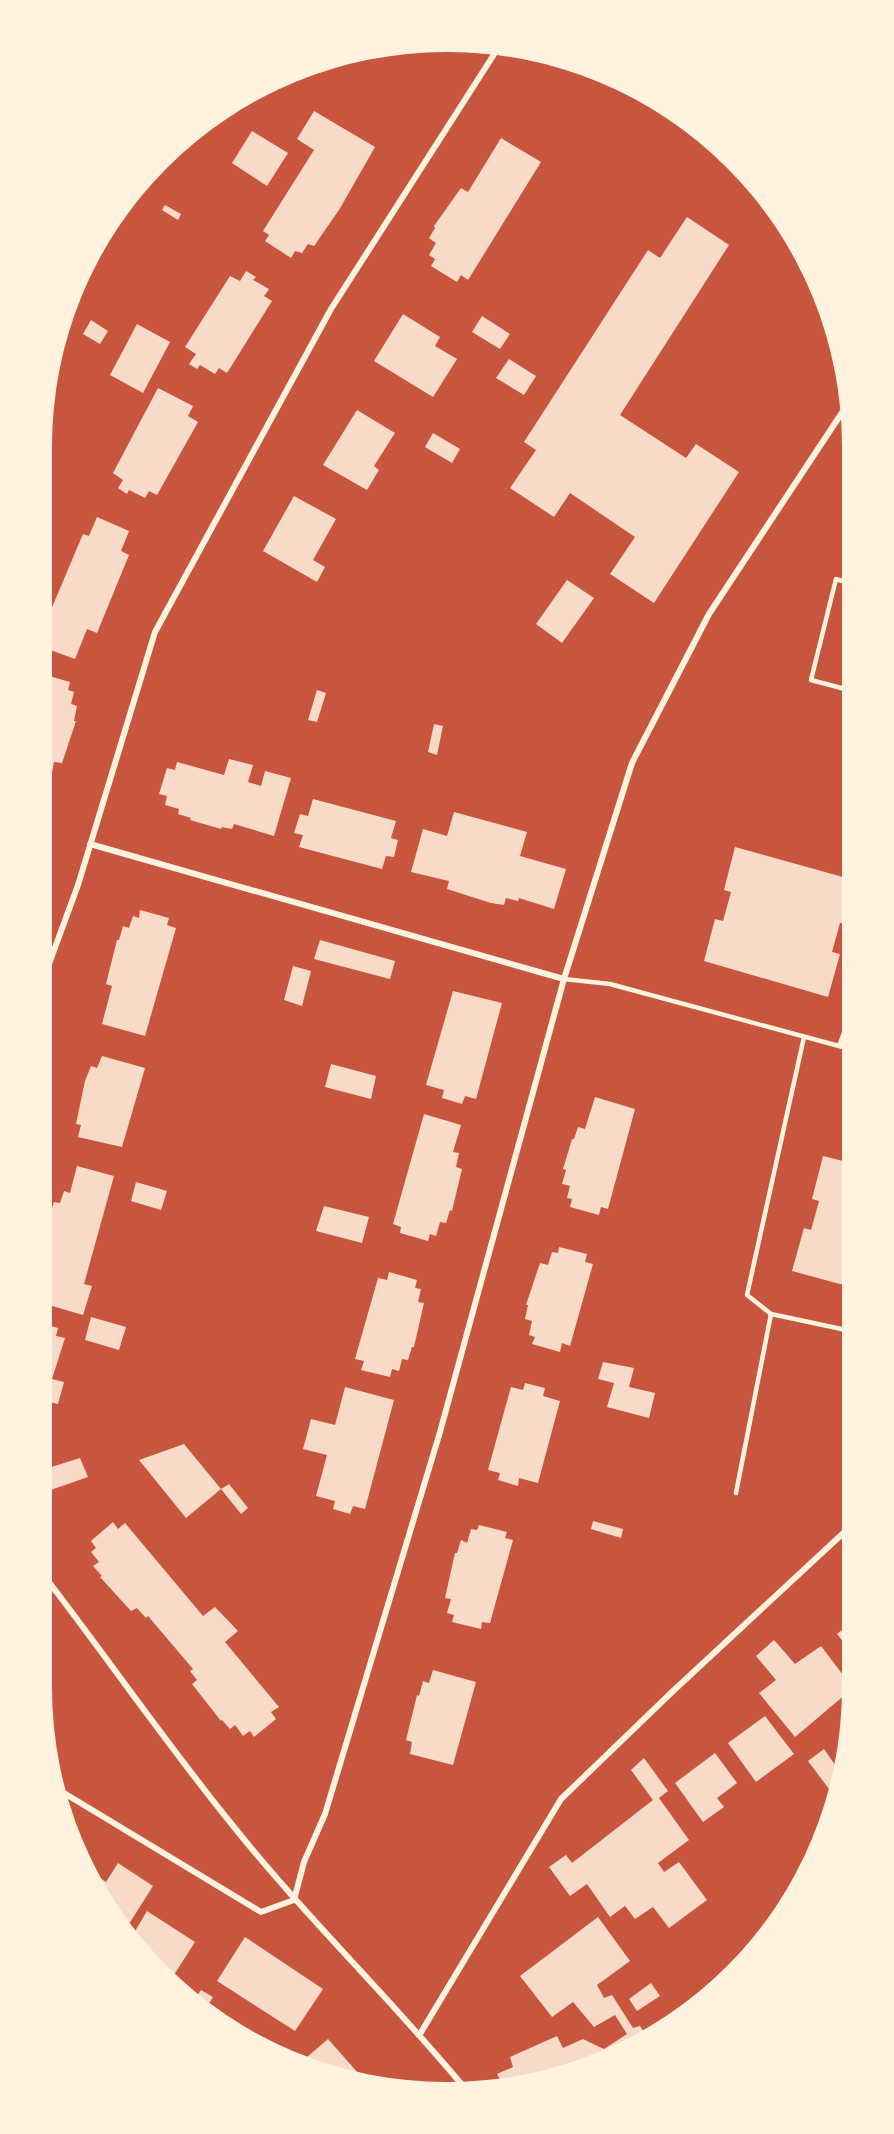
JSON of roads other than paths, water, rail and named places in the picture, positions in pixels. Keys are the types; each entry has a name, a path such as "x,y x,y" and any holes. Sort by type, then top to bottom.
{"street":[{"path":"52,956 78,885 155,632 331,309 493,55"},
{"path":"294,1900 304,1862 325,1814 440,1432 564,979 632,763 709,614 840,415"},
{"path":"90,844 564,979"},
{"path":"420,2034 561,1798 842,1534"},
{"path":"52,1586 233,1826 294,1900 420,2034 459,2082"},
{"path":"68,1795 261,1912 294,1900"}],"lane":[{"path":"842,581 836,579 811,680 842,688"},
{"path":"564,979 610,984 842,1047"},
{"path":"804,1037 747,1295 771,1314 842,1328"},
{"path":"839,1046 842,1038"},
{"path":"736,1493 771,1314"}]}
